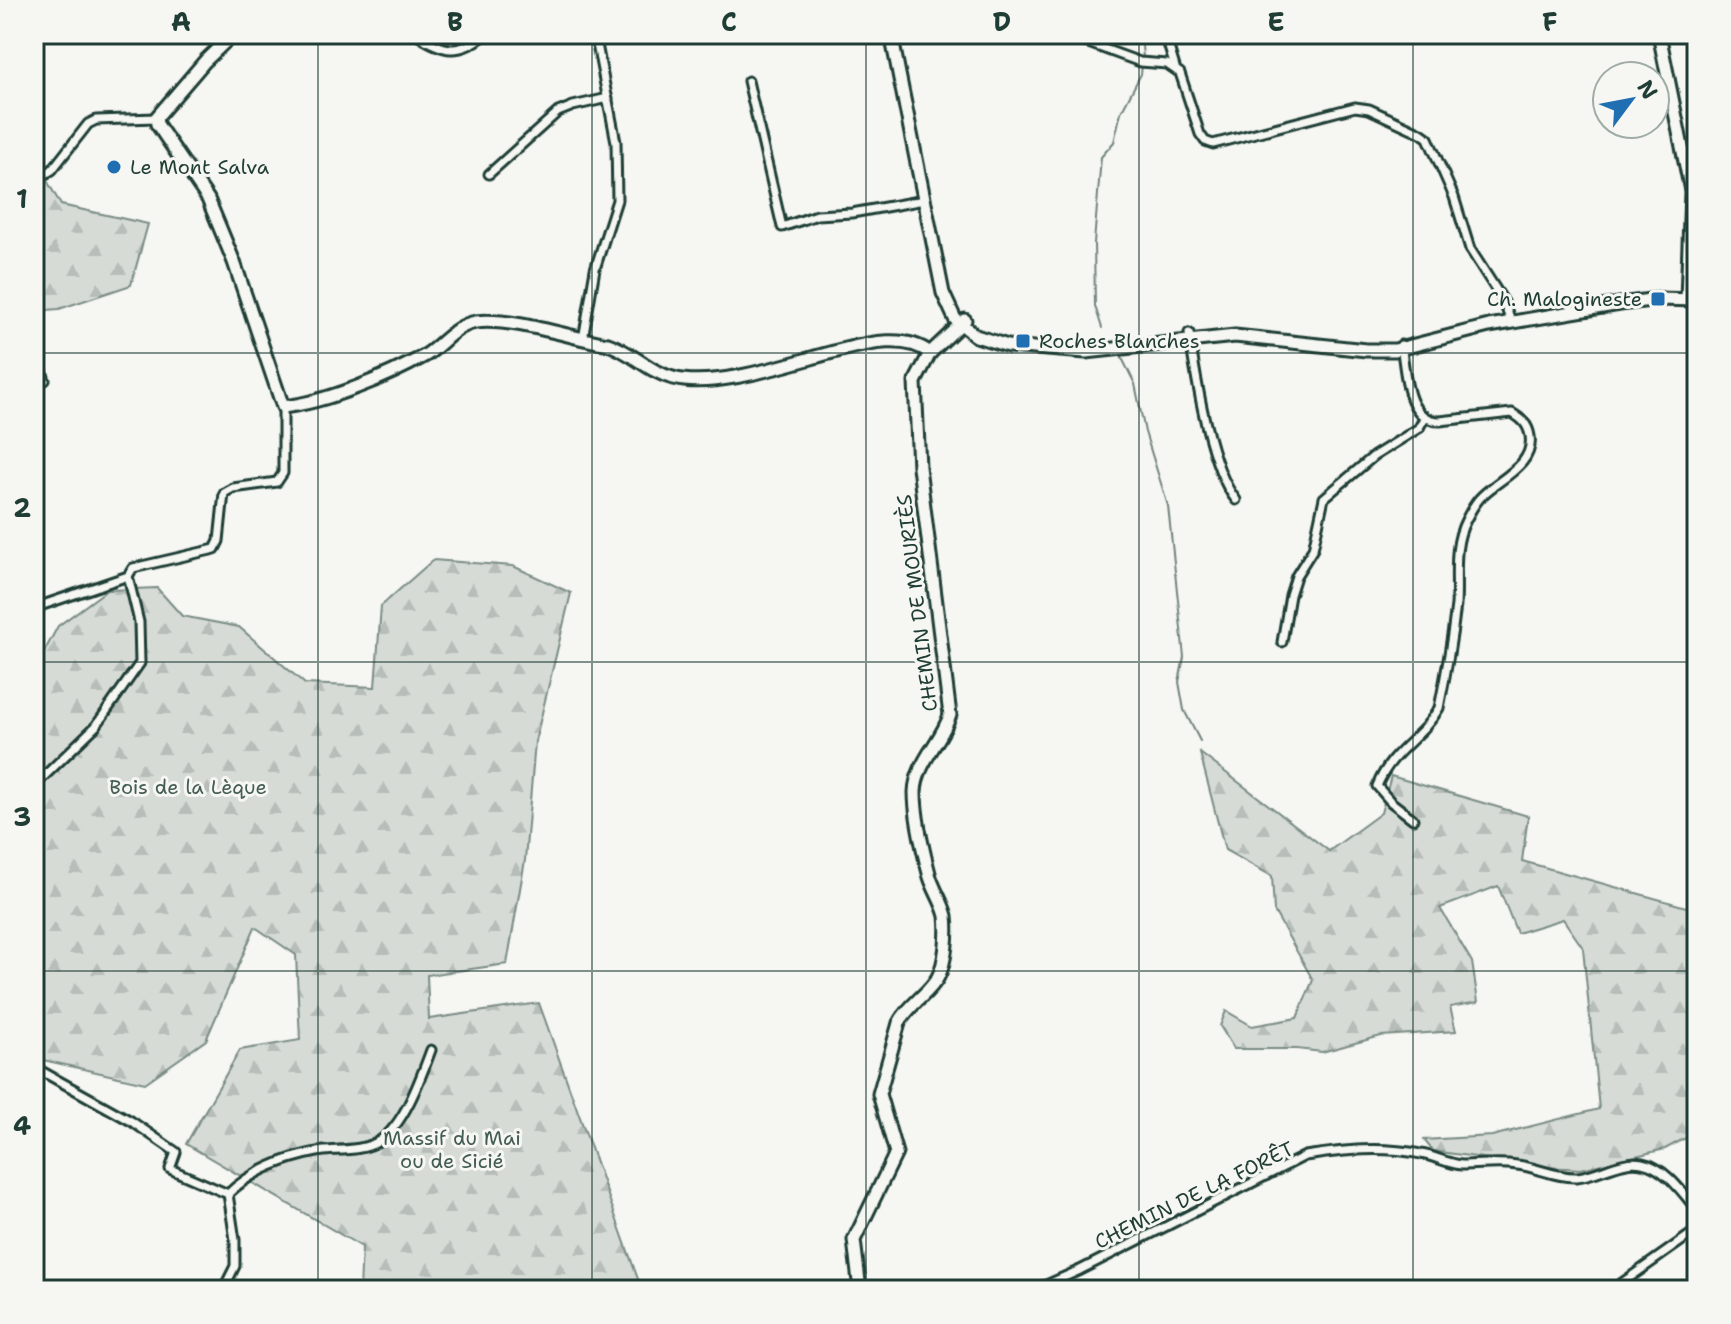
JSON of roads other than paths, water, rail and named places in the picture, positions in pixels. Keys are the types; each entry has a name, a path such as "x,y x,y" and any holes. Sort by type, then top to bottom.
{"street":[{"path":"34,181 42,179 52,170 88,124 96,120 156,118 233,34"},
{"path":"416,34 444,50 465,47 486,34"},
{"path":"583,340 595,269 617,200 616,142 595,34"},
{"path":"891,34 947,304 976,336 992,343 1059,352 1105,352 1235,330 1300,339 1401,346 1510,318 1645,294 1692,297 1691,191 1659,34"},
{"path":"1020,34 1077,39 1140,62 1175,67"},
{"path":"1199,34 1168,44 1205,141 1213,144 1355,107 1369,109 1428,138 1454,197 1470,249 1504,302 1510,318"},
{"path":"748,81 782,227 817,215 852,213 924,200"},
{"path":"489,174 558,112 608,98"},
{"path":"34,608 128,576 133,568 215,549 219,541 224,493 233,488 277,482 283,473 283,407 221,228 208,199 162,134 156,118"},
{"path":"283,407 366,384 420,358 457,329 476,322 521,326 621,348 658,373 684,381 721,379 866,345 907,342 915,343 930,353"},
{"name":"CHEMIN DE MOURIÈS","path":"860,1290 854,1240 896,1153 879,1094 899,1023 905,1012 938,978 945,946 946,916 931,879 919,827 915,790 921,771 945,730 950,715 927,547 915,382 930,353 963,322"},
{"path":"1189,337 1221,473 1236,500"},
{"path":"1401,346 1413,405 1428,421 1512,413 1522,419 1529,429 1531,443 1516,469 1479,499 1466,520 1458,540 1456,600 1439,708 1434,717 1393,757 1377,786 1381,794 1413,819"},
{"path":"34,347 45,380"},
{"path":"1282,642 1290,595 1296,576 1313,549 1324,498 1374,456 1419,428 1424,418"},
{"path":"34,786 96,726 140,663 139,622 128,576"},
{"path":"228,1194 242,1180 286,1161 317,1152 378,1142 398,1122 431,1050"},
{"path":"34,1067 131,1121 176,1152 170,1169 228,1194"},
{"name":"CHEMIN DE LA FORÊT","path":"1021,1290 1044,1286 1080,1270 1305,1156 1342,1151 1385,1148 1424,1154 1457,1164 1487,1162 1520,1165 1578,1177 1629,1163 1644,1163 1660,1170 1697,1210"},
{"path":"223,1290 235,1266 235,1240 228,1194"},
{"path":"1612,1290 1697,1230"}],"waterway":[{"path":"1141,34 1143,58"},
{"path":"1102,328 1095,306 1094,243 1101,157 1114,142 1121,112 1141,74 1142,66"},
{"path":"1120,354 1135,384 1145,432 1168,506 1184,657 1179,682 1184,710 1200,741"}],"place":[{"name":"Le Mont Salva","path":"114,167"},
{"name":"Ch. Malogineste","path":"1658,299"},
{"name":"Roches Blanches","path":"1023,341"}],"park label":[{"name":"Bois de la Lèque","path":"188,787"},
{"name":"Massif du Mai ou de Sicié","path":"452,1150"}]}
